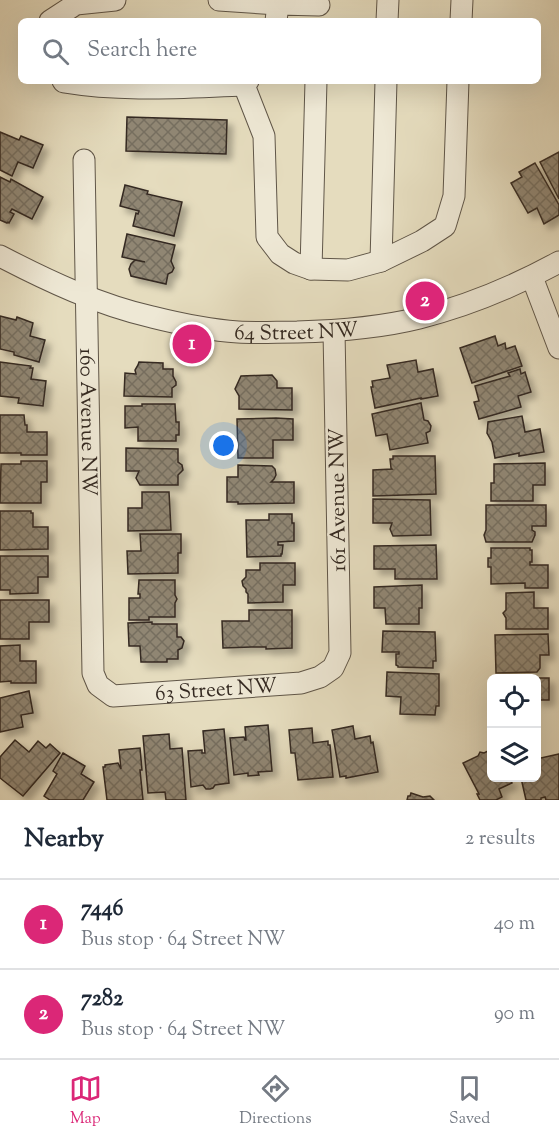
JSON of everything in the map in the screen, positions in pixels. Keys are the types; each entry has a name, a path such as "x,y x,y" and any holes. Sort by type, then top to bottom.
{"street":[{"path":"55,18 76,4 115,0"},
{"path":"219,0 277,12 318,8"},
{"path":"387,18 388,0"},
{"path":"461,18 462,0"},
{"path":"74,84 130,89 227,84"},
{"path":"246,84 264,136 267,237 280,254 294,263 311,269 348,270 381,261 422,241 445,226 454,196 458,84"},
{"path":"311,269 316,84"},
{"path":"381,261 386,84"},
{"name":"160 Avenue NW","path":"84,160 93,674 98,685"},
{"name":"64 Street NW","path":"0,256 37,275 119,308 190,325 237,332 334,331 377,327 419,318 469,303 532,277 559,262"},
{"path":"532,277 559,348"},
{"name":"161 Avenue NW","path":"333,668 340,653 334,331"},
{"name":"63 Street NW","path":"98,685 113,696 127,696 301,682 320,677 333,668"}],"building":[{"path":"127,117 227,120 226,154 126,151"},
{"path":"0,132 19,140 21,136 43,145 33,168 18,162 12,176 0,170"},
{"path":"559,152 559,199 540,162"},
{"path":"535,163 559,205 559,215 544,224 537,208 528,213 511,183 522,177 519,172"},
{"path":"0,177 10,182 11,179 43,197 32,219 12,209 10,212 14,214 9,223 0,220"},
{"path":"125,185 148,191 147,194 182,202 174,236 133,226 136,213 138,214 139,211 120,206"},
{"path":"127,234 175,245 171,261 174,268 168,274 166,284 131,276 129,269 135,260 145,262 122,257"},
{"path":"0,316 16,320 17,317 33,323 30,336 45,340 39,362 0,349"},
{"path":"495,336 498,346 505,343 506,349 515,346 522,366 472,383 460,348"},
{"path":"416,360 418,372 433,369 438,396 375,408 372,381 390,378 387,365"},
{"path":"0,362 31,366 30,368 33,368 31,379 46,381 43,406 18,403 19,398 0,396"},
{"path":"139,362 163,363 163,369 173,369 176,385 172,388 172,397 124,396 125,373 136,374 135,370"},
{"path":"520,369 521,374 525,372 531,392 518,396 521,407 479,419 474,402 479,401 475,386 510,376 508,373"},
{"path":"272,375 277,381 277,388 292,388 292,410 239,409 239,396 235,389 241,376"},
{"path":"421,403 424,420 428,421 431,426 430,431 426,433 428,443 390,450 387,434 376,436 372,414"},
{"path":"142,404 175,404 176,422 179,422 179,435 176,435 176,441 138,441 138,427 125,428 125,406 142,406"},
{"path":"0,415 24,415 27,432 47,432 47,455 0,453"},
{"path":"522,416 525,432 540,429 544,452 519,456 519,453 495,458 492,442 487,433 488,422"},
{"path":"237,419 293,419 293,440 273,440 273,458 238,458"},
{"path":"126,448 178,449 178,462 182,465 183,470 178,475 178,485 140,485 136,478 139,471 126,471"},
{"path":"393,456 435,456 436,494 373,496 373,470 392,469 390,459 393,459"},
{"path":"21,461 47,461 47,482 41,482 41,503 0,503 1,464 21,464"},
{"path":"545,463 545,485 533,485 533,501 491,501 494,464"},
{"path":"238,465 272,466 276,475 271,482 294,482 294,503 238,504 238,502 227,502 227,477 238,477"},
{"path":"142,492 169,492 171,530 128,531 128,508 142,508"},
{"path":"373,499 430,500 431,535 393,536 390,529 392,523 373,523"},
{"path":"486,505 546,505 546,526 532,526 535,535 532,542 486,542 484,535"},
{"path":"0,511 31,511 33,527 48,527 48,549 0,550"},
{"path":"269,514 292,514 294,541 278,542 278,545 283,545 281,556 247,557 246,520 269,520"},
{"path":"140,534 181,534 178,573 128,574 127,551 141,551"},
{"path":"436,545 437,579 395,579 395,569 374,569 374,546"},
{"path":"491,548 530,548 532,562 530,565 548,565 548,588 525,588 525,583 491,584 491,567 488,567 488,558 491,558"},
{"path":"0,556 48,556 48,577 38,577 38,593 10,594 10,590 0,590"},
{"path":"260,563 295,563 295,585 283,585 283,602 248,603 248,594 242,581 246,577 246,570 260,570"},
{"path":"139,580 175,580 177,599 175,617 129,620 129,598 140,598"},
{"path":"422,585 419,624 386,624 385,608 374,608 374,587"},
{"path":"534,592 534,608 548,608 548,629 506,629 506,618 503,613 506,610 506,593"},
{"path":"0,600 49,600 49,622 29,622 29,639 0,639"},
{"path":"249,610 292,610 292,648 223,648 222,621 249,621"},
{"path":"152,622 152,624 177,624 177,637 181,637 184,641 182,648 178,650 178,659 167,659 167,662 141,662 140,646 129,646 128,623"},
{"path":"383,631 435,632 436,661 433,661 433,668 398,667 396,654 399,652 382,652"},
{"path":"548,634 549,655 540,655 540,668 537,672 496,673 495,635"},
{"path":"20,645 20,661 36,661 36,683 0,682 0,646"},
{"path":"387,672 439,674 439,706 436,706 435,715 400,714 401,697 386,696"},
{"path":"541,678 549,678 549,700 541,700"},
{"path":"29,691 33,713 21,715 23,727 0,732 0,698"},
{"path":"268,725 272,771 258,772 259,775 248,776 248,773 234,775 230,738 244,737 246,740 245,727"},
{"path":"353,726 355,739 370,736 378,772 340,777 332,730"},
{"path":"312,728 313,743 328,741 330,745 333,777 298,780 295,753 291,753 289,730"},
{"path":"224,729 229,783 215,785 210,789 206,789 203,785 191,787 188,751 202,750 202,753 205,753 203,731"},
{"path":"169,734 170,749 182,748 186,800 166,800 165,792 148,793 143,736"},
{"path":"15,740 29,752 38,741 46,748 50,744 60,753 23,796 0,778 0,757"},
{"path":"140,748 143,800 107,800 103,767 118,763 121,769 119,750"},
{"path":"480,752 487,752 487,782 512,783 499,789 502,797 496,800 480,800 463,763 478,756"},
{"path":"63,753 85,766 81,774 94,782 83,800 50,800 44,796 57,774 53,771"},
{"path":"559,754 559,800 546,800 545,797 541,800 526,800 522,782 541,782 541,758"},
{"path":"411,793 423,797 430,796 434,800 407,800"}],"place":[{"name":"7282","path":"425,301"},
{"name":"7446","path":"192,344"}]}
